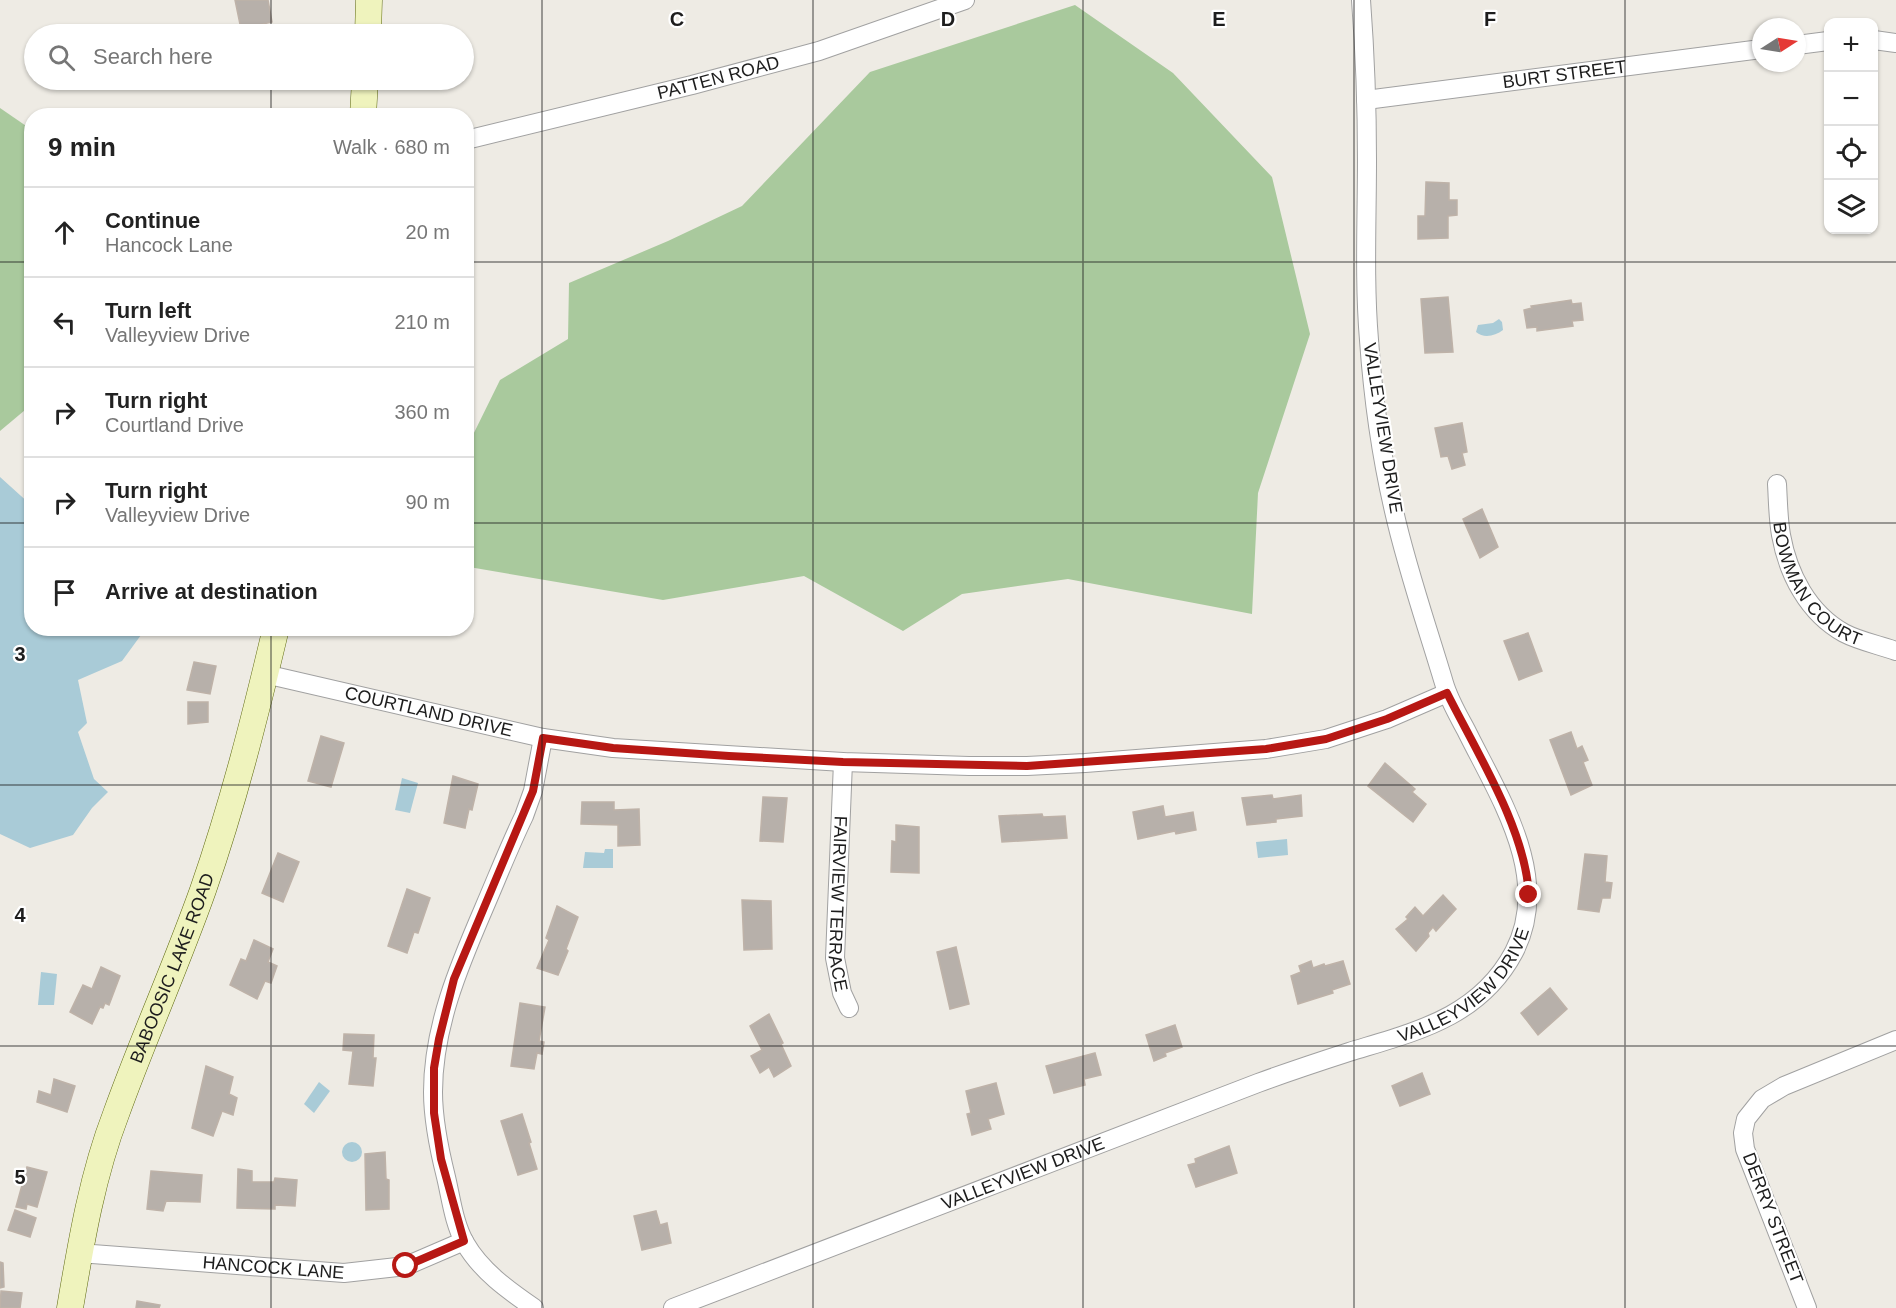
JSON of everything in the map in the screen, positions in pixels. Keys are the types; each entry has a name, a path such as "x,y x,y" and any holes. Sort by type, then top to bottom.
{"street":[{"path":"368,24 369,0"},
{"name":"PATTEN ROAD","path":"474,138 692,85 819,51 965,0"},
{"name":"VALLEYVIEW DRIVE","path":"673,1308 1258,1083 1317,1062 1420,1031 1458,1011 1475,999 1514,952 1526,914 1529,895 1528,875 1501,800 1447,693 1394,512 1374,396 1365,278 1367,159 1361,0"},
{"path":"1878,41 1896,43"},
{"path":"1806,44 1824,42"},
{"name":"BURT STREET","path":"1365,100 1752,50"},
{"path":"363,108 364,90"},
{"name":"BOWMAN COURT","path":"1777,484 1784,545 1795,578 1812,608 1845,634 1896,651"},
{"name":"BABOOSIC LAKE ROAD","path":"70,1308 96,1176 112,1125 203,890 239,780 274,636"},
{"name":"COURTLAND DRIVE","path":"265,674 543,738 613,748 843,762 1027,766 1266,749 1326,739 1387,719 1447,693"},
{"path":"534,1308 484,1269 464,1241 441,1159 434,1113 434,1068 454,979 533,791 543,738"},
{"name":"FAIRVIEW TERRACE","path":"843,762 835,958 842,993 849,1008"},
{"name":"DERRY STREET","path":"1807,1308 1746,1149 1743,1133 1746,1119 1762,1099 1784,1086 1896,1040"},
{"name":"HANCOCK LANE","path":"79,1253 344,1273 406,1266 464,1241"}],"green space":[{"path":"1075,5 1173,73 1272,177 1310,334 1258,493 1252,614 1068,579 962,594 903,631 804,576 663,600 474,568 474,433 500,380 568,339 569,283 668,241 742,206 870,72"},
{"path":"0,108 24,124 24,411 0,431"}],"water":[{"path":"1499,319 1503,330 1500,332 1486,336 1476,332 1478,325 1493,323"},
{"path":"0,477 24,499 24,636 140,636 122,661 78,680 87,723 78,732 94,779 108,792 92,808 73,835 30,848 0,834"},
{"path":"402,778 418,783 410,813 395,810"},
{"path":"1287,839 1288,855 1258,858 1256,842"},
{"path":"605,849 613,849 613,868 583,868 585,852 604,853"},
{"path":"41,972 57,974 54,1005 38,1005"},
{"path":"319,1082 330,1091 314,1113 304,1104"},
{"path":"348,1142 356,1142 362,1148 362,1156 356,1162 348,1162 342,1156 342,1148"}],"building":[{"path":"235,0 268,0 272,22 240,24"},
{"path":"1426,182 1449,183 1449,200 1457,200 1457,215 1448,216 1448,238 1418,239 1418,216 1425,216"},
{"path":"1448,297 1453,352 1425,353 1421,299"},
{"path":"1571,300 1572,304 1581,303 1583,320 1572,321 1573,326 1537,331 1537,327 1527,328 1524,310 1532,308 1531,306"},
{"path":"1462,423 1467,452 1462,453 1465,465 1452,469 1448,456 1441,457 1435,428"},
{"path":"1482,509 1498,547 1480,558 1463,519"},
{"path":"1528,633 1542,671 1519,680 1504,641"},
{"path":"194,662 216,666 210,694 187,690"},
{"path":"188,702 208,702 208,722 188,724"},
{"path":"1571,732 1577,749 1582,746 1588,760 1583,762 1592,785 1571,795 1550,740"},
{"path":"321,736 344,743 331,787 308,781"},
{"path":"1385,763 1415,789 1412,792 1426,804 1413,822 1368,786"},
{"path":"453,776 478,784 465,828 444,823"},
{"path":"1272,795 1273,799 1301,795 1302,816 1247,825 1242,798"},
{"path":"763,797 787,798 783,842 760,841"},
{"path":"582,802 614,802 614,810 639,809 640,845 618,846 618,825 581,824"},
{"path":"1163,806 1165,817 1193,812 1196,830 1176,834 1175,831 1138,839 1133,812"},
{"path":"1042,814 1043,817 1065,816 1067,838 1002,842 999,816"},
{"path":"896,825 919,827 919,873 891,872 892,841 896,842"},
{"path":"278,853 299,862 283,902 262,893"},
{"path":"1585,854 1607,856 1605,882 1612,883 1610,898 1602,898 1599,912 1578,909"},
{"path":"407,889 430,898 418,933 414,932 407,953 388,946"},
{"path":"1443,895 1456,909 1436,931 1433,927 1428,933 1429,936 1416,951 1396,929 1408,919 1406,917 1415,907 1423,916"},
{"path":"742,900 771,901 772,949 744,950"},
{"path":"557,906 578,917 558,975 537,968 549,940 546,938"},
{"path":"254,940 273,949 268,962 277,966 271,983 265,981 257,999 230,985 241,959 246,961"},
{"path":"956,947 969,1004 950,1009 937,952"},
{"path":"1311,961 1313,968 1343,961 1350,984 1332,990 1333,993 1298,1004 1291,976 1301,972 1299,966"},
{"path":"101,967 120,976 109,1005 105,1003 103,1008 100,1007 92,1024 70,1012 83,985 92,989"},
{"path":"1550,988 1567,1009 1538,1035 1521,1013"},
{"path":"520,1003 545,1007 539,1041 544,1042 542,1054 537,1053 534,1069 511,1066"},
{"path":"769,1014 791,1066 774,1077 769,1067 760,1073 751,1056 762,1050 750,1026"},
{"path":"1175,1025 1182,1047 1165,1053 1166,1056 1154,1061 1146,1035"},
{"path":"344,1034 374,1035 373,1058 376,1058 373,1086 349,1084 353,1051 343,1050"},
{"path":"1095,1053 1101,1075 1084,1079 1085,1085 1054,1093 1046,1066"},
{"path":"206,1066 233,1077 229,1094 237,1098 233,1115 222,1111 213,1136 192,1128"},
{"path":"1422,1073 1430,1094 1400,1106 1392,1086"},
{"path":"54,1079 75,1086 67,1112 37,1102 39,1091 51,1095"},
{"path":"996,1083 1004,1114 988,1119 991,1129 972,1135 967,1114 971,1113 966,1091"},
{"path":"522,1114 537,1169 518,1175 501,1121"},
{"path":"1229,1146 1237,1173 1196,1187 1188,1165 1196,1163 1195,1159"},
{"path":"385,1152 386,1179 389,1180 389,1209 366,1210 365,1154"},
{"path":"27,1167 47,1172 37,1207 27,1204 26,1209 16,1207"},
{"path":"238,1169 252,1171 252,1182 274,1182 275,1178 297,1180 295,1206 275,1205 275,1209 237,1208"},
{"path":"151,1171 202,1175 200,1202 166,1201 163,1211 147,1209"},
{"path":"15,1210 36,1218 30,1237 8,1230"},
{"path":"656,1211 660,1225 667,1223 671,1243 642,1250 634,1216"},
{"path":"0,1262 3,1263 4,1287 0,1288"},
{"path":"1,1291 22,1293 20,1308 0,1308"},
{"path":"137,1301 160,1305 159,1308 136,1308"}],"route":[{"path":"406,1266 464,1241 441,1159 434,1113 434,1068 454,979 524,816 533,791 543,738 613,748 729,756 843,762 1027,766 1266,749 1326,739 1387,719 1447,693 1501,800 1523,856 1528,875 1529,895"}]}
